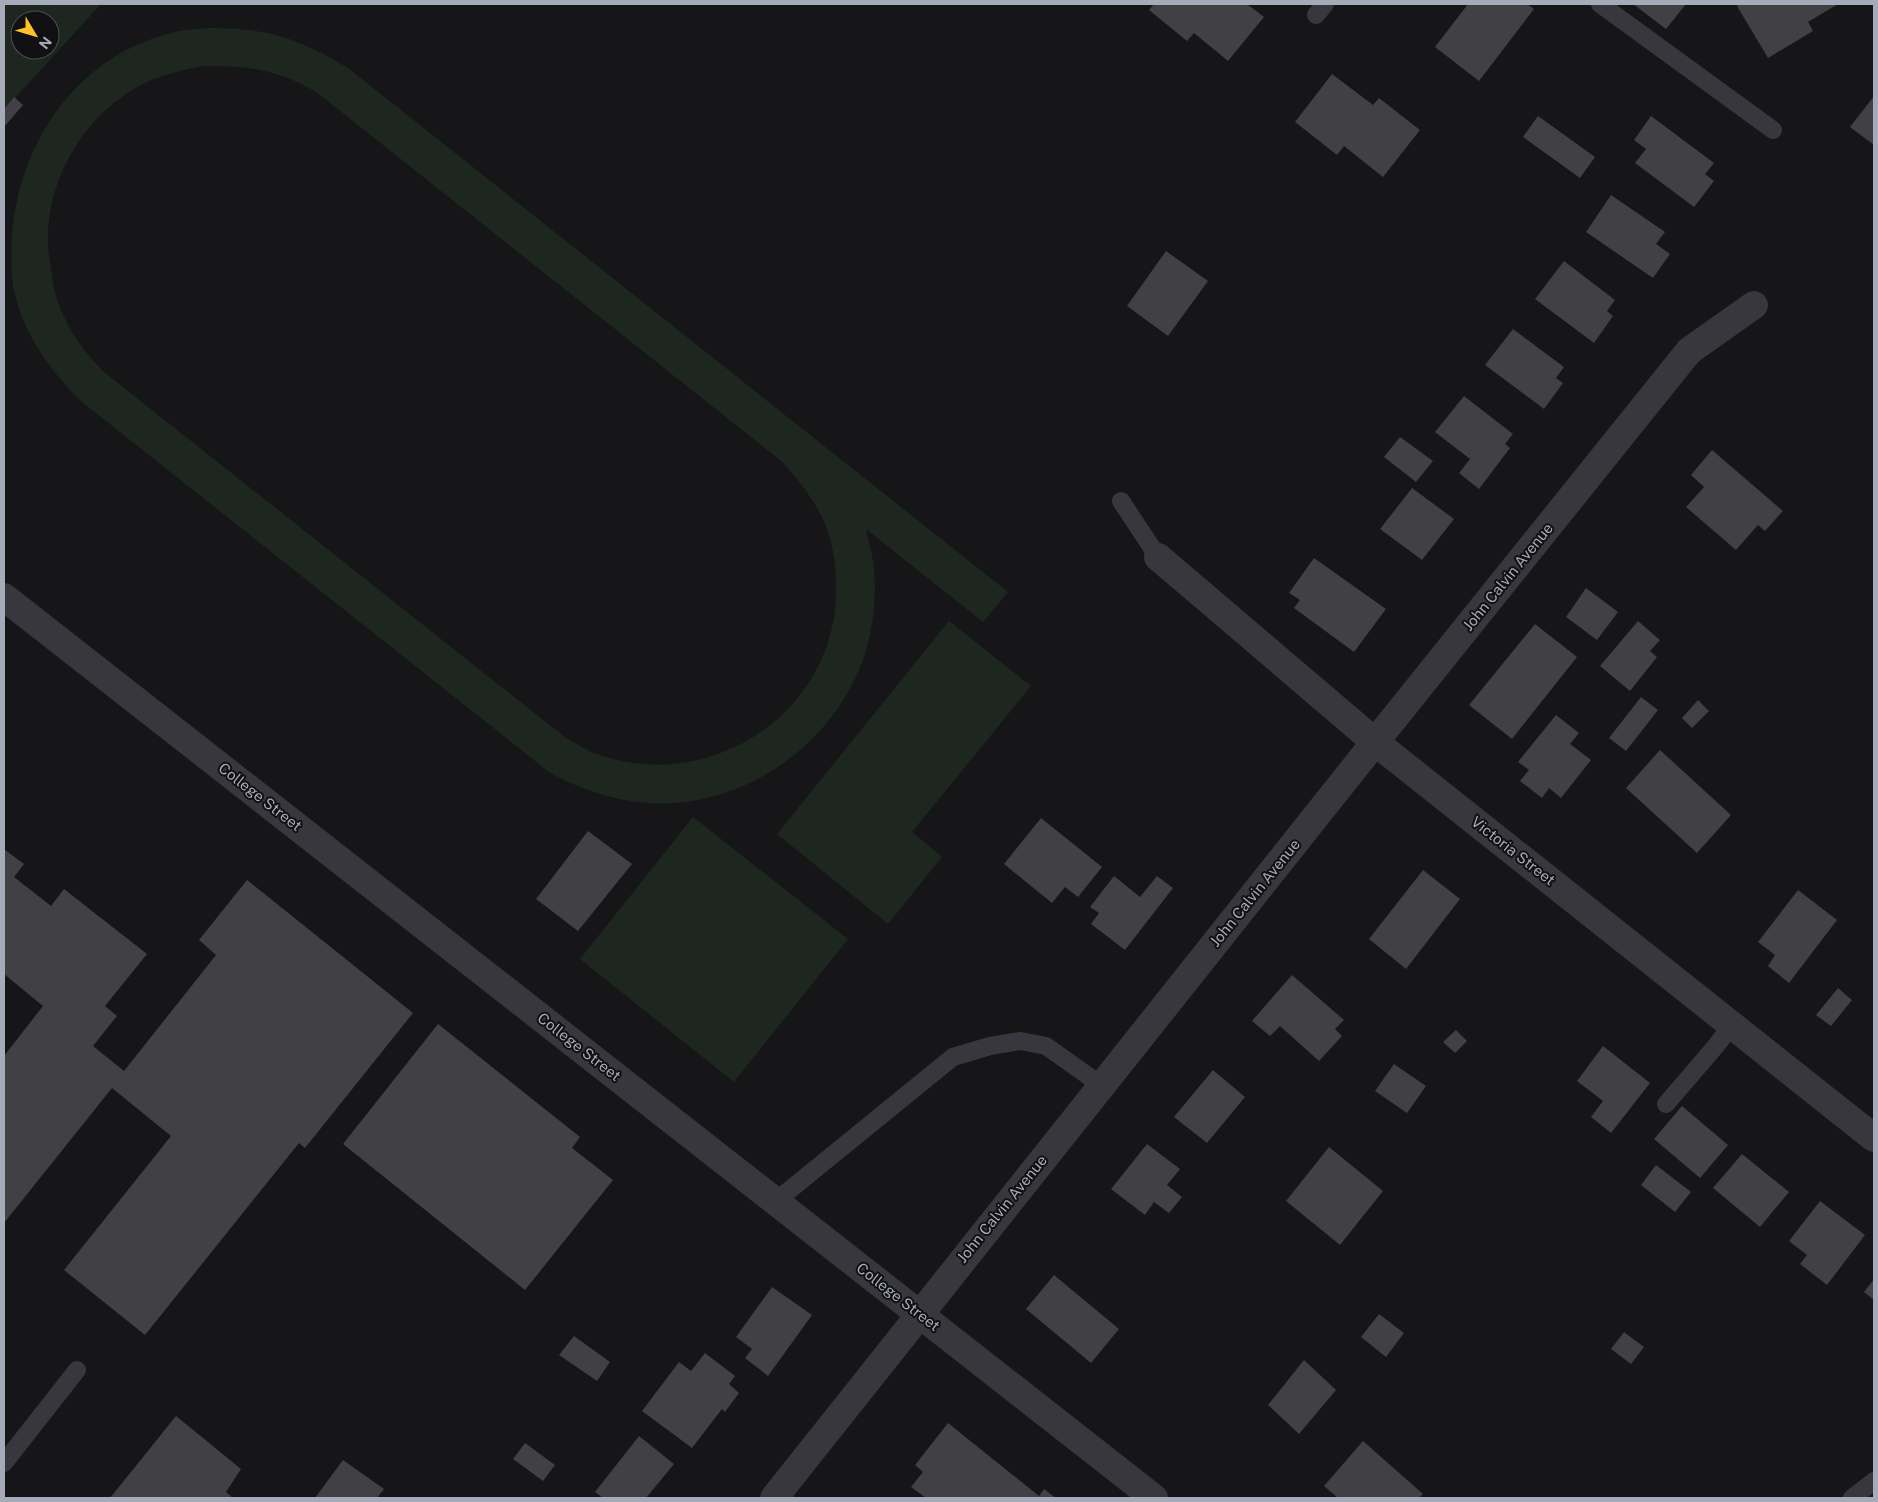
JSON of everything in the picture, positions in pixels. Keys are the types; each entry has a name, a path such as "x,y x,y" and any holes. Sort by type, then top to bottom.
{"street":[{"name":"John Calvin Avenue","path":"774,1498 919,1313 1689,351 1754,305"},
{"name":"Victoria Street","path":"1158,556 1375,742 1874,1138"},
{"name":"College Street","path":"4,596 1154,1498"}],"lane":[{"path":"1600,4 1773,130"},
{"path":"1121,501 1158,556"},
{"path":"1666,1104 1732,1025"},
{"path":"776,1201 953,1057 990,1046 1021,1041 1046,1046 1101,1085"},
{"path":"4,1463 77,1370"},
{"path":"1852,1498 1874,1481"}],"shaded area":[{"path":"4,4 101,4 60,49 60,10 10,10 10,60 50,60 4,110"},
{"path":"205,28 249,30 282,37 313,49 348,68 1008,592 983,622 866,529 874,565 875,595 870,635 861,666 847,695 828,721 806,745 781,765 753,781 723,794 674,803 636,802 618,799 582,788 549,772 82,402 59,377 38,349 23,319 13,286 12,243 17,202 29,162 47,126 71,94 100,67 135,46 175,32","holes":["203,66 243,68 273,73 315,91 780,460 792,473 821,515 829,535 834,556 836,600 828,643 810,681 784,713 751,738 714,755 674,764 631,763 589,751 566,738 104,372 76,338 66,321 54,290 48,242 50,212 56,189 76,146 106,110 125,95 145,83"]},
{"path":"949,621 1031,686 912,832 942,857 888,924 777,834"},
{"path":"693,817 848,939 734,1082 580,959"}],"building":[{"path":"1154,4 1247,4 1264,17 1228,61 1194,33 1187,41 1149,10"},
{"path":"1468,4 1527,4 1534,9 1479,81 1435,47"},
{"path":"1633,4 1686,4 1666,29"},
{"path":"1741,4 1838,4 1808,22 1813,31 1768,58 1737,6"},
{"path":"1332,74 1373,105 1379,98 1420,130 1383,177 1344,146 1337,155 1295,122"},
{"path":"1874,96 1874,145 1850,127"},
{"path":"14,97 23,105 4,127 4,109"},
{"path":"1538,116 1595,157 1580,178 1523,137"},
{"path":"1651,116 1714,163 1705,174 1714,181 1694,207 1635,163 1646,149 1634,140"},
{"path":"1611,195 1665,232 1656,244 1670,254 1653,278 1586,232"},
{"path":"1166,251 1208,281 1168,336 1127,306"},
{"path":"1564,261 1615,300 1607,311 1613,316 1594,343 1535,299"},
{"path":"1513,329 1564,367 1556,378 1563,383 1544,409 1485,365"},
{"path":"1464,396 1513,434 1505,444 1510,448 1479,489 1459,473 1470,459 1435,432"},
{"path":"1400,437 1433,461 1416,482 1384,457"},
{"path":"1712,450 1783,511 1765,531 1758,525 1736,550 1686,507 1704,487 1691,475"},
{"path":"1412,488 1454,519 1422,560 1380,529"},
{"path":"1314,558 1386,609 1354,652 1294,608 1300,600 1289,593"},
{"path":"1586,588 1618,612 1597,640 1566,617"},
{"path":"1638,621 1660,640 1650,651 1657,657 1630,691 1600,666"},
{"path":"1535,624 1577,657 1512,739 1469,705"},
{"path":"1641,697 1658,710 1626,751 1609,738"},
{"path":"1698,700 1709,711 1692,728 1682,718"},
{"path":"1556,715 1579,733 1570,744 1591,760 1561,798 1549,788 1542,798 1520,781 1529,770 1518,762"},
{"path":"1660,750 1731,815 1697,853 1626,788"},
{"path":"1041,818 1102,867 1078,897 1065,887 1052,903 1004,864"},
{"path":"588,831 632,864 578,931 536,899"},
{"path":"4,849 24,864 14,877 51,906 64,889 147,954 105,1006 117,1016 93,1046 124,1071 216,955 199,940 247,880 413,1013 305,1148 299,1143 145,1335 64,1270 171,1136 112,1088 4,1223 4,1056 43,1006 4,974"},
{"path":"1423,870 1460,899 1406,969 1369,939"},
{"path":"1114,876 1140,897 1157,876 1173,888 1125,950 1091,924 1099,913 1090,907"},
{"path":"1798,890 1837,920 1789,983 1768,966 1775,955 1758,942"},
{"path":"1292,975 1344,1020 1335,1029 1342,1036 1319,1061 1280,1026 1270,1036 1252,1021"},
{"path":"1838,988 1852,1000 1831,1026 1816,1015"},
{"path":"438,1024 580,1137 572,1148 613,1180 525,1290 343,1144"},
{"path":"1456,1030 1467,1041 1455,1053 1443,1042"},
{"path":"1603,1046 1650,1083 1611,1133 1591,1117 1603,1101 1577,1081"},
{"path":"1394,1064 1426,1086 1407,1113 1375,1091"},
{"path":"1213,1070 1245,1097 1207,1143 1174,1117"},
{"path":"1682,1106 1728,1145 1700,1178 1654,1139"},
{"path":"1147,1144 1180,1169 1167,1185 1182,1197 1169,1213 1154,1202 1145,1215 1111,1189"},
{"path":"1329,1147 1383,1191 1340,1245 1286,1201"},
{"path":"1742,1154 1789,1192 1760,1227 1713,1188"},
{"path":"1656,1165 1691,1192 1675,1212 1641,1185"},
{"path":"1820,1201 1865,1235 1827,1285 1800,1264 1807,1255 1789,1241"},
{"path":"1054,1275 1119,1329 1091,1363 1026,1309"},
{"path":"1874,1279 1874,1300 1864,1292"},
{"path":"772,1287 812,1315 768,1376 745,1358 752,1349 736,1337"},
{"path":"1379,1314 1404,1333 1386,1357 1361,1337"},
{"path":"1624,1332 1644,1347 1631,1364 1611,1349"},
{"path":"574,1336 610,1362 597,1381 559,1355"},
{"path":"705,1353 735,1376 729,1384 739,1393 725,1412 722,1409 692,1448 642,1411 679,1362 691,1371"},
{"path":"1304,1360 1336,1390 1299,1434 1268,1405"},
{"path":"176,1416 241,1469 226,1492 233,1498 110,1498"},
{"path":"948,1423 1039,1496 1044,1489 1056,1498 926,1498 911,1487 923,1472 915,1465"},
{"path":"639,1436 674,1464 646,1498 603,1498 595,1492"},
{"path":"1363,1441 1423,1494 1419,1498 1338,1498 1324,1486"},
{"path":"525,1443 555,1465 543,1481 513,1459"},
{"path":"343,1460 384,1489 377,1498 315,1498"}]}
